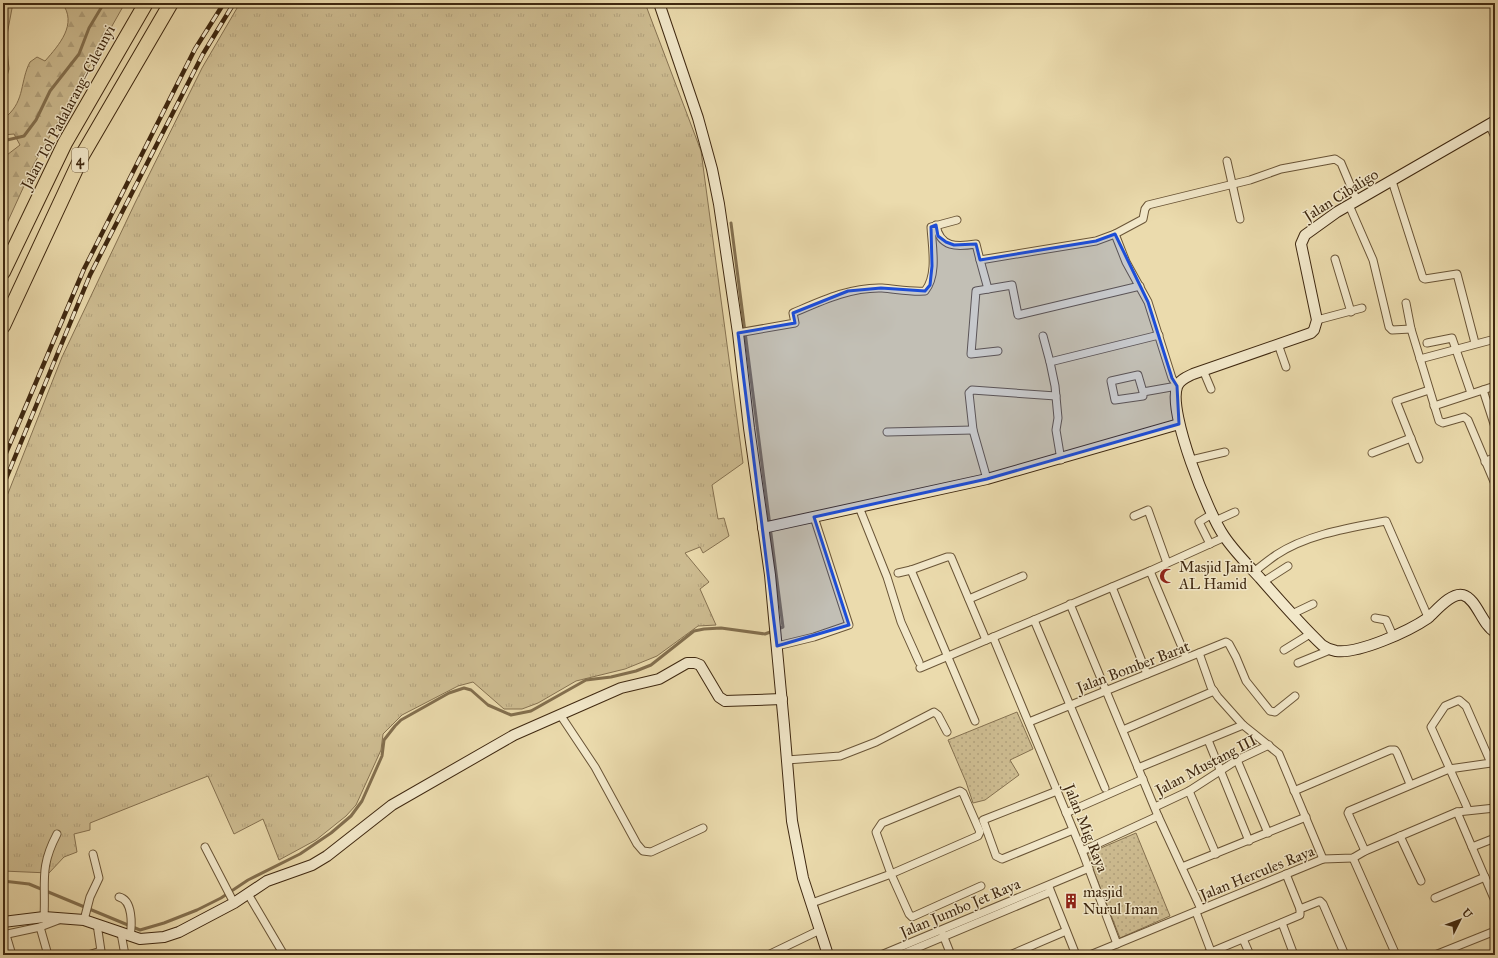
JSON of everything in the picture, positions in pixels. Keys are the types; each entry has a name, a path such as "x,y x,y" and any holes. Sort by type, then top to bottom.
{"highway":[{"name":"Jalan Tol Padalarang–Cileunyi","path":"3,272 65,143 146,3"},
{"name":"4","path":"3,326 83,154 171,3"}],"street":[{"path":"660,3 684,75 712,169 719,204 740,333 749,428 769,526 774,622 792,821 798,857 828,955"},
{"path":"1492,123 1495,137"},
{"name":"Jalan Cibaligo","path":"1317,320 1302,250 1302,239 1310,231 1353,203 1492,123"},
{"path":"980,260 1096,241 1115,234 1144,218 1148,206 1231,185 1281,169 1335,159 1341,163 1373,260 1389,327 1392,330 1411,329"},
{"path":"1227,161 1231,185 1240,219"},
{"path":"1392,181 1423,278 1425,279 1457,274 1475,343"},
{"path":"740,333 795,323 793,314 848,291 881,288 914,292 925,291 930,285 932,266 931,227 957,220"},
{"path":"936,225 938,236 946,242 954,245 976,244 988,289"},
{"path":"1115,234 1126,262 1148,302 1172,378 1177,386 1176,393 1179,424 1191,460 1214,518 1225,537 1254,572 1310,634 1330,650 1341,652 1407,631 1428,617 1453,597 1464,595 1472,602 1484,620 1495,632"},
{"path":"1335,259 1351,312"},
{"path":"998,351 971,354 976,291 1012,285 1018,315 1140,286"},
{"path":"1406,303 1411,329 1429,390 1434,406 1442,423 1464,417 1468,420 1495,484"},
{"path":"1143,392 1177,386 1183,380 1203,370 1311,333 1314,330 1317,320 1362,308"},
{"path":"1050,362 1159,335"},
{"path":"1043,336 1050,362 1056,396 1058,418 1056,430 1061,460"},
{"path":"1427,343 1452,338 1471,393"},
{"path":"1420,359 1475,343 1495,339"},
{"path":"1278,344 1286,367"},
{"path":"1203,370 1211,389"},
{"path":"1138,376 1143,392 1144,396 1115,400 1111,380 1138,376"},
{"path":"1434,406 1495,386"},
{"path":"987,479 973,430 968,395 972,390 1056,396"},
{"path":"1419,459 1396,401 1429,390"},
{"path":"1483,390 1495,427"},
{"path":"769,526 987,479 1061,460 1098,446 1179,424"},
{"path":"887,432 973,430"},
{"path":"1372,453 1411,438"},
{"path":"1191,460 1225,452"},
{"path":"1485,462 1495,457"},
{"path":"858,508 887,577 901,622 919,665 990,639 1150,571 1225,537"},
{"path":"1134,516 1148,510 1167,563"},
{"path":"1210,544 1198,522 1235,512"},
{"path":"776,643 814,638 849,625 814,517"},
{"path":"1254,572 1277,554 1302,542 1336,531 1386,521 1428,617"},
{"name":"Jalan Mig Raya","path":"911,570 947,557 951,557 969,599 990,639 1029,722 1089,868 1117,944"},
{"path":"1263,582 1288,566"},
{"path":"898,573 911,570 975,721"},
{"path":"1150,571 1186,657"},
{"path":"969,599 1023,576"},
{"path":"1112,587 1147,674"},
{"path":"1070,604 1158,816 1182,867 1198,910 1209,954 1300,915 1300,909 1286,874"},
{"path":"1292,614 1313,604"},
{"path":"1375,618 1386,620 1394,636"},
{"path":"1034,620 1069,707 1105,788"},
{"path":"1284,650 1310,634"},
{"path":"1199,653 1226,642 1229,644 1246,681 1270,711 1275,712 1296,696"},
{"path":"1298,663 1330,650"},
{"name":"Jalan Bomber Barat","path":"1029,722 1199,653 1214,691 1243,725 1279,754 1323,859"},
{"path":"3,922 44,917 63,918 85,916 97,924 146,939 164,937 179,932 248,894 267,881 312,865 327,856 392,805 496,745 620,688 659,679 689,663 700,665 719,697 726,701 782,699"},
{"path":"1123,730 1214,691"},
{"path":"1365,850 1348,812 1410,784 1449,769 1491,763 1466,706 1459,700 1449,704 1431,724 1431,731 1449,769 1468,810"},
{"path":"787,760 840,756 876,742 934,712 938,715 947,732"},
{"path":"561,716 595,767 637,844 643,851 647,853 651,852 703,828"},
{"path":"1138,768 1243,725"},
{"path":"1208,740 1249,841"},
{"name":"Jalan Mustang III","path":"1155,807 1189,791 1237,760 1269,746"},
{"path":"1294,791 1390,750 1395,750 1397,753 1410,784"},
{"path":"1237,760 1268,833"},
{"path":"1066,813 1143,779"},
{"path":"812,904 891,874 978,836 980,832 962,791 882,823 876,832 891,874 909,914 912,916 916,917 981,886"},
{"path":"1057,791 986,818 983,824 996,856 1002,859 1073,830"},
{"path":"1189,791 1216,854"},
{"path":"1396,955 1353,858 1365,850 1457,812 1495,808"},
{"path":"1457,812 1485,877 1492,885 1495,901"},
{"path":"1082,851 1158,816"},
{"path":"1182,867 1306,817"},
{"path":"44,917 45,859 57,834"},
{"path":"1400,836 1421,881"},
{"path":"1472,847 1495,838"},
{"path":"205,847 233,902"},
{"path":"85,916 88,903 99,878 93,854"},
{"name":"Jalan Hercules Raya","path":"1090,955 1323,859 1353,858"},
{"name":"Jalan Jumbo Jet Raya","path":"900,955 942,934 1049,889 1089,868"},
{"path":"1435,898 1485,877"},
{"path":"1049,889 1076,955"},
{"path":"248,894 284,955"},
{"path":"119,897 125,900 132,922 127,933 125,955"},
{"path":"1300,909 1319,901 1322,902 1345,955"},
{"path":"12,955 4,935 40,927 63,918"},
{"path":"1282,923 1294,955"},
{"path":"88,955 101,951 97,924"},
{"path":"40,927 48,955"},
{"path":"768,955 820,930"},
{"path":"1010,955 1066,931"},
{"path":"1435,955 1495,931"},
{"path":"942,934 951,955"},
{"name":"Jalan Jumbo Jet Raya","path":"881,955 942,934"},
{"path":"1243,939 1250,955"}],"highlighted area":[{"path":"936,225 938,236 946,242 954,245 976,244 980,260 1096,241 1115,234 1148,302 1172,378 1177,386 1179,424 987,479 814,517 849,625 777,646 738,333 795,323 793,313 848,291 881,288 925,291 930,285 932,266 931,227"}],"green space":[{"path":"3,3 13,3 6,40 9,69 3,90"},
{"path":"62,3 125,3 34,164 3,232 3,158 20,145 14,134 3,135 3,114 7,116 17,103 30,62 37,57 45,61 65,34 68,19"},
{"path":"240,3 645,3 701,151 743,463 712,485 718,519 724,518 729,536 703,553 700,547 685,553 709,582 700,589 716,625 698,626 657,656 625,669 576,681 538,703 522,709 504,709 473,682 458,686 402,715 383,734 381,750 356,805 346,816 316,840 279,860 263,819 234,834 208,776 90,823 90,830 74,834 77,852 64,857 49,873 3,871 3,506 62,357 135,203 202,68"},
{"path":"1017,712 1033,749 1010,760 1019,775 985,800 973,803 966,782 948,740"},
{"path":"1136,833 1170,916 1120,938 1087,854"}],"waterway":[{"path":"3,141 24,136 36,120 50,91 79,54 89,28 104,3"},
{"path":"3,881 29,884 140,930 164,923 197,910 221,898 248,880 300,854 331,833 351,816 362,801 382,756 384,740 395,726 401,720 449,693 464,688 471,690 488,705 511,715 531,711 586,680 611,677 636,671 651,665 694,631 721,628 765,634 783,627 731,223"}],"railway":[{"path":"3,460 84,269 195,49 224,3"},
{"path":"3,486 90,275 203,54 234,3"}],"place":[{"name":"Masjid Jami AL Hamid","path":"1167,576"},
{"name":"masjid Nurul Iman","path":"1071,901"}]}
